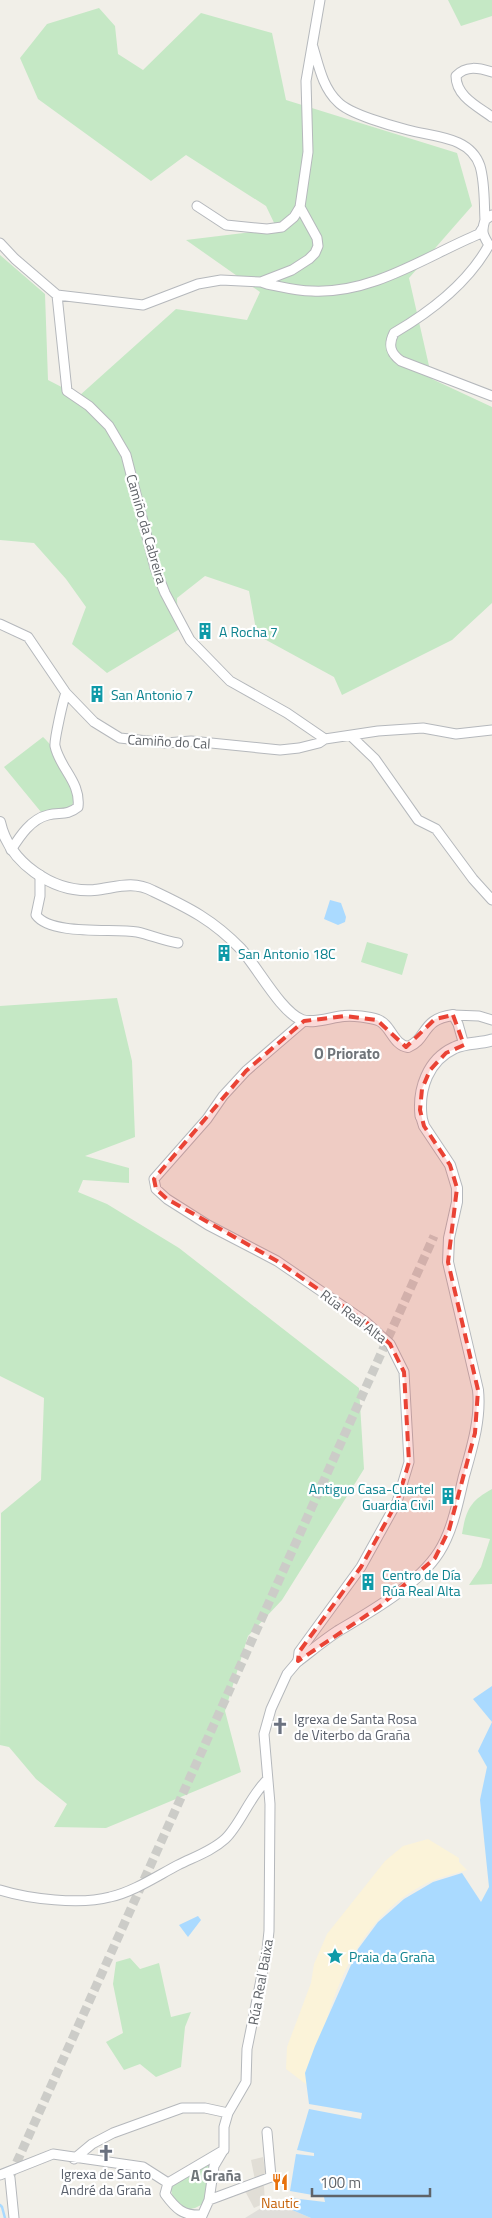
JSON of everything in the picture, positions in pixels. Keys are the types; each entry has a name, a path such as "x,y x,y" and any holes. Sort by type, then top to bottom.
{"main road":[{"path":"421,1116 422,1089 430,1070 446,1053 464,1045 492,1040"}],"street":[{"path":"197,206 226,225 267,229 282,226 294,218 300,207 308,152 306,81 320,0"},
{"path":"313,47 326,87 332,96 346,109 408,130 448,138 463,145 474,155 480,165 486,221 482,234 490,245 476,265 439,303 394,334 390,341 391,352 400,361 492,396"},
{"path":"492,72 474,68 461,70 456,76 456,86 461,93 492,117"},
{"path":"0,243 15,259 58,295 143,305 198,284 222,280 261,282 272,280 292,270 315,253 318,246 317,238 300,207"},
{"path":"261,282 312,291 336,290 386,278 479,234 486,221"},
{"name":"Camiño da Cabreira","path":"58,295 68,391 89,406 109,426 126,455 155,568 165,593 190,640 230,681 287,713 325,739"},
{"name":"Camiño do Cal","path":"0,624 28,637 66,693 94,722 110,734 132,741 191,742 280,750 299,748 319,743 325,739"},
{"path":"11,850 22,832 40,818 49,814 66,815 78,808 77,790 70,774 60,760 54,744 66,693"},
{"path":"325,739 378,731 423,728 456,734 492,730"},
{"path":"351,736 375,759 418,820 436,829 492,900"},
{"path":"0,822 2,832 11,850 40,875 65,887 94,890 118,885 141,886 197,912 241,949 261,973 287,1011 304,1021 344,1016 377,1020 384,1024 398,1042 408,1047 416,1042 435,1020 453,1015 469,1015 492,1020"},
{"path":"40,875 40,896 36,915 42,920 82,931 136,932 178,943"},
{"path":"453,1015 458,1024 464,1045"},
{"name":"Rúa Real Alta","path":"267,1780 264,1734 271,1709 287,1674 298,1661 299,1652 361,1567 397,1502 409,1462 404,1372 390,1344 366,1322 277,1260 208,1225 166,1199 156,1189 154,1179 246,1071 304,1021"},
{"path":"298,1661 337,1632 379,1607 435,1558 449,1530 470,1453 478,1413 478,1390 448,1262 449,1238 457,1202 457,1188 450,1165 424,1126 421,1116"},
{"path":"0,1890 30,1896 76,1900 109,1898 129,1890 212,1848 226,1838 267,1780"},
{"name":"Rúa Real Baixa","path":"224,2149 224,2127 228,2113 246,2082 247,2049 268,1950 270,1804 267,1780"},
{"path":"74,2159 92,2144 113,2133 182,2108 205,2108 228,2113"},
{"path":"209,2200 270,2177 267,2132"},
{"path":"224,2149 214,2166 209,2200 202,2217 189,2216 174,2206 165,2194 168,2183 224,2149"},
{"path":"0,2176 53,2154 74,2159 90,2159 143,2168 168,2183"},
{"path":"10,2178 14,2218"}],"highlighted area":[{"path":"453,1015 464,1045 446,1053 430,1070 422,1089 420,1110 424,1126 450,1165 457,1188 448,1262 478,1390 475,1433 449,1530 435,1558 379,1607 298,1661 299,1652 361,1567 397,1502 409,1462 404,1372 390,1344 366,1322 277,1261 167,1199 156,1189 154,1179 246,1071 304,1021 345,1016 377,1020 406,1047 435,1019"}],"shaded area":[{"path":"263,2157 266,2175 255,2180 251,2160"},
{"path":"256,2184 264,2186 265,2203 254,2208 245,2191"},
{"path":"269,2203 285,2207 311,2218 245,2218"}],"green space":[{"path":"448,0 492,0 492,16 461,26"},
{"path":"99,8 115,26 118,54 143,70 201,13 272,33 286,100 457,153 472,206 409,278 432,379 492,407 492,603 452,640 342,695 334,677 257,635 249,591 205,576 177,598 178,630 107,673 72,644 86,607 66,579 34,543 0,540 0,255 45,294 48,380 79,396 176,309 247,320 260,292 186,240 277,229 266,206 186,155 151,181 38,99 20,58 47,24"},
{"path":"43,737 55,751 67,771 73,792 73,802 70,810 41,812 4,767"},
{"path":"367,942 408,954 402,975 361,962"},
{"path":"117,998 132,1061 135,1137 85,1156 129,1168 129,1183 83,1180 78,1192 107,1204 179,1248 359,1388 364,1469 282,1600 248,1636 225,1711 241,1772 106,1828 54,1827 67,1804 36,1779 9,1747 0,1745 1,1513 41,1480 44,1398 0,1376 0,1006"},
{"path":"492,1489 492,1584 469,1585 481,1567 490,1539 462,1534 467,1512 474,1502"},
{"path":"130,1958 140,1969 159,1963 171,2017 191,2012 185,2027 181,2067 156,2077 140,2064 124,2070 106,2042 123,2033 113,1984 116,1962"},
{"path":"209,2162 211,2164 203,2204 185,2210 174,2200 170,2187"}],"sand":[{"name":"Praia da Graña","path":"428,1839 459,1858 459,1862 467,1870 427,1883 400,1899 378,1920 360,1944 345,1970 334,1999 324,2029 311,2088 286,2069 287,2047 311,1983 314,1964 327,1934 385,1861 403,1846"}],"water":[{"path":"330,900 341,903 346,917 345,922 338,925 324,919"},
{"path":"492,1686 492,1722 473,1699"},
{"path":"492,1722 492,2218 311,2218 285,2207 286,2202 291,2198 325,2202 324,2197 290,2191 296,2154 314,2156 314,2153 297,2150 309,2109 361,2119 362,2113 309,2104 305,2073 358,1949 378,1922 404,1899 433,1882 462,1873 481,1902 489,1887 480,1800 487,1767 478,1751"},
{"path":"198,1916 201,1920 188,1937 179,1925"}],"waterway":[{"path":"0,2205 5,2218"}],"tunnel":[{"path":"11,2175 434,1236"}],"place":[{"name":"A Rocha 7","path":"205,631"},
{"name":"San Antonio 7","path":"97,694"},
{"name":"San Antonio 18C","path":"224,953"},
{"name":"Antiguo Casa-Cuartel Guardia Civil","path":"448,1496"},
{"name":"Centro de Día Rúa Real Alta","path":"368,1582"},
{"name":"Igrexa de Santa Rosa de Viterbo da Graña","path":"280,1726"},
{"name":"Praia da Graña","path":"335,1956"},
{"name":"Igrexa de Santo André da Graña","path":"106,2153"},
{"name":"Nautic","path":"280,2182"}],"district":[{"name":"O Priorato","path":"347,1053"},
{"name":"A Graña","path":"216,2175"}]}
